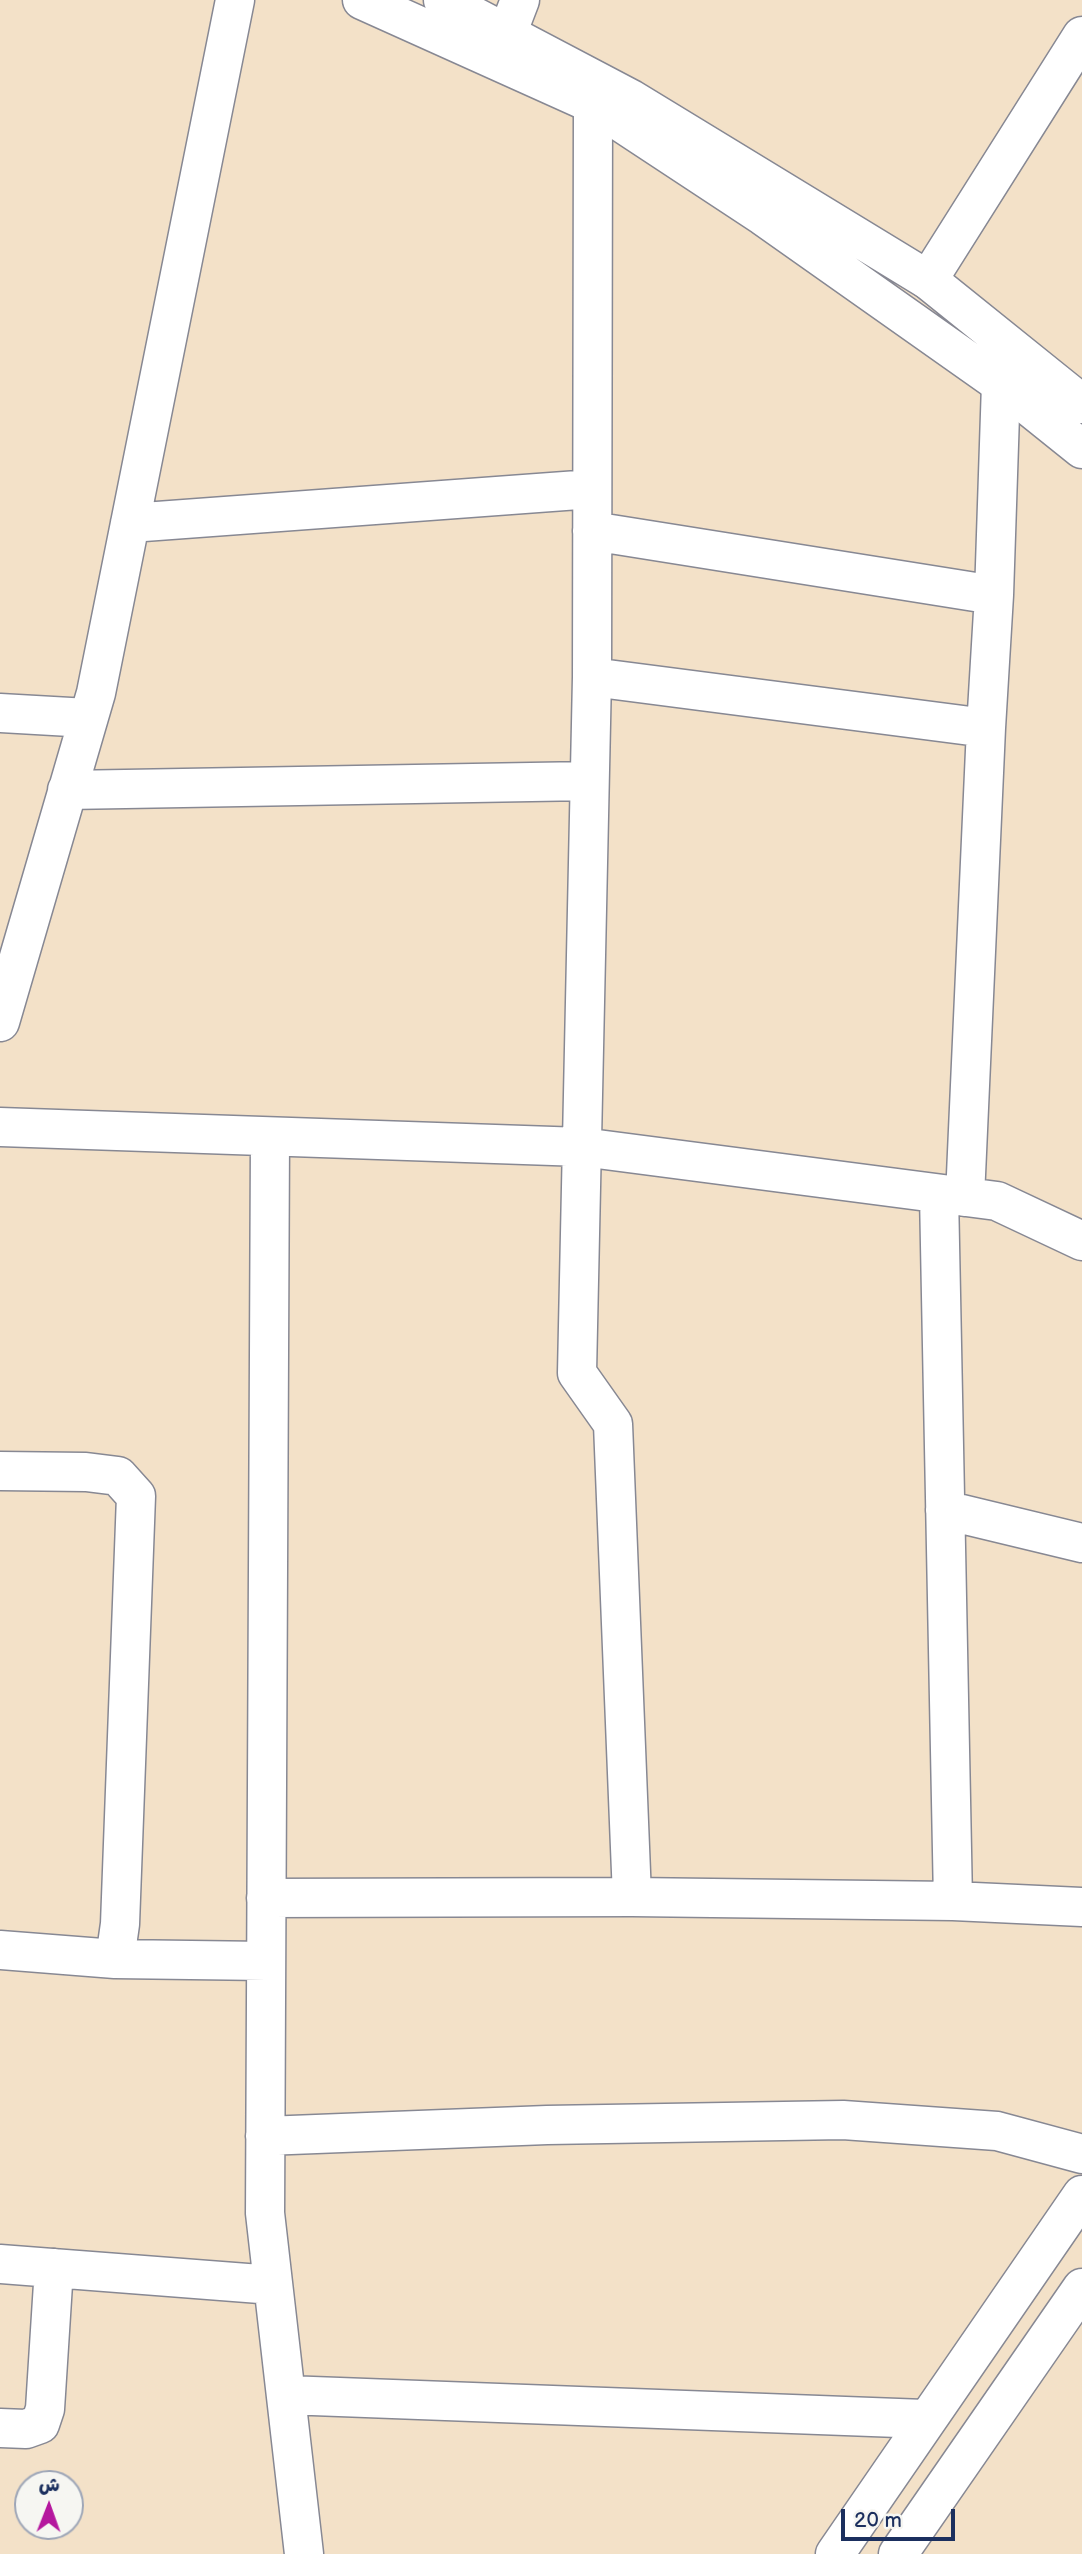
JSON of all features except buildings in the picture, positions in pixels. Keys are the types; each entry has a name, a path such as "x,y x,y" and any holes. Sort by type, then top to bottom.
{"street":[{"path":"0,1022 96,693 235,0"},
{"path":"362,0 593,104 763,216 1001,384 1082,449"},
{"path":"443,0 513,17 631,99 928,280 1082,404"},
{"path":"928,280 1082,36"},
{"path":"593,104 592,677 577,1373 613,1424 632,1897"},
{"path":"953,1901 945,1510 952,1196 986,728 994,595 1001,384"},
{"path":"130,523 592,489"},
{"path":"592,531 994,595"},
{"path":"592,677 986,728"},
{"path":"0,713 88,718"},
{"path":"67,790 589,780"},
{"path":"0,1127 582,1147 997,1201 1082,1241"},
{"path":"270,1138 265,2213 304,2554"},
{"path":"0,1471 86,1472 118,1476 136,1496 120,1924 115,1959"},
{"path":"945,1510 1082,1543"},
{"path":"266,1898 632,1897 953,1901 1082,1907"},
{"path":"0,1950 115,1959 266,1961"},
{"path":"265,2136 547,2125 843,2120 998,2131 1082,2154"},
{"path":"835,2554 925,2419 1082,2194"},
{"path":"0,2264 273,2285"},
{"path":"0,2428 26,2429 40,2424 45,2409 54,2268"},
{"path":"898,2554 1082,2288"},
{"path":"286,2395 925,2419"}]}
